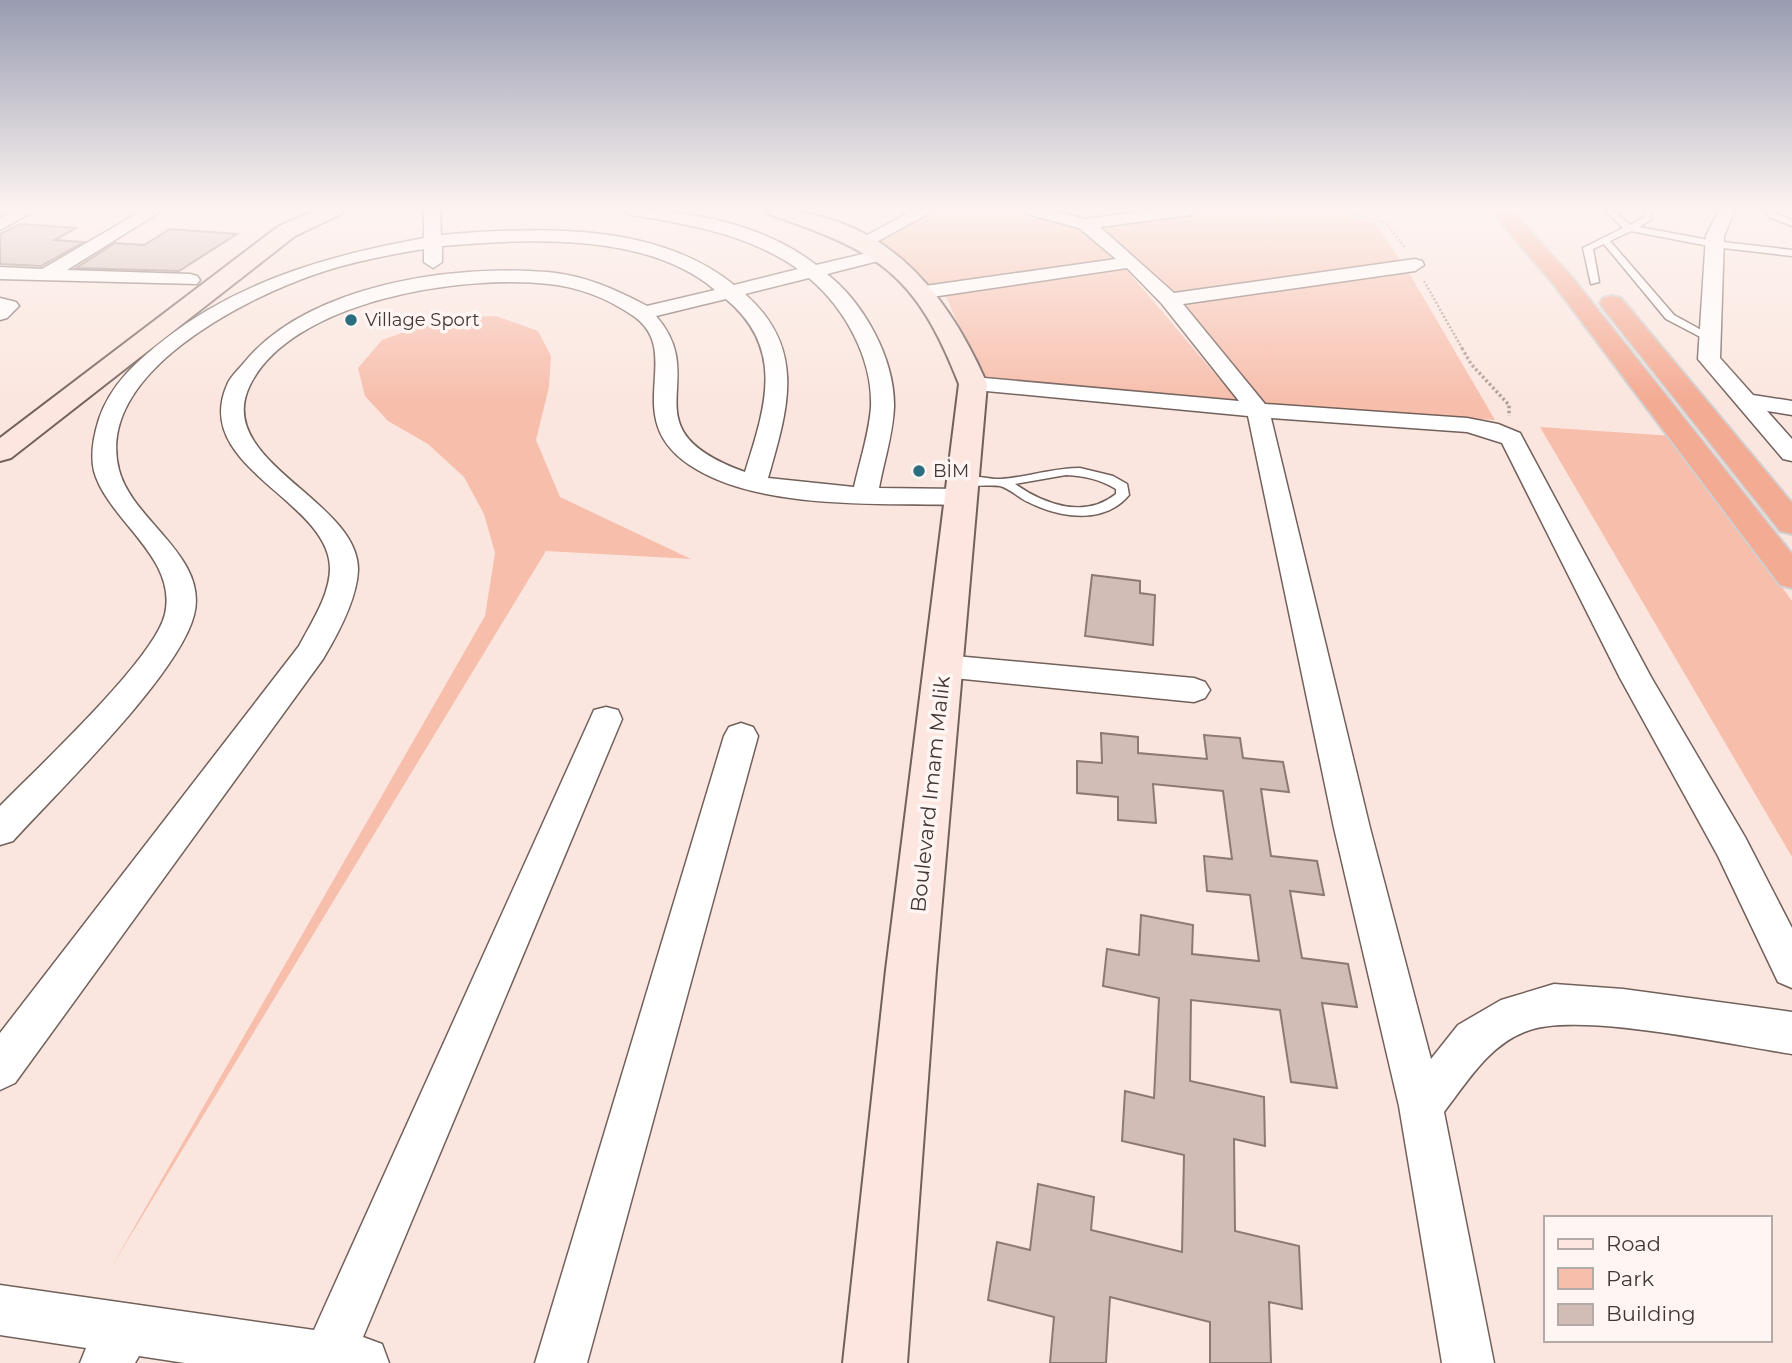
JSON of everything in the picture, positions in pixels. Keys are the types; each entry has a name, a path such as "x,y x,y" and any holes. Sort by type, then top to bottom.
{"highway":[{"path":"1556,274 1792,578"},
{"path":"1586,274 1792,524"}],"street":[{"path":"14,274 190,280"},
{"path":"46,387 199,274"},
{"path":"0,452 232,274"},
{"path":"0,830 119,700 163,648 179,619 183,597 176,572 117,499 107,480 105,432 118,398 133,378 200,321 266,288 307,274"},
{"path":"434,274 434,281"},
{"path":"707,274 732,291 773,342 777,358 775,412 754,482"},
{"path":"644,313 807,274"},
{"path":"816,274 841,298 863,331 882,393 881,417 865,493"},
{"name":"Boulevard Imam Malik","path":"876,1363 911,970 944,666 977,487 973,384 951,330 925,292 904,274"},
{"path":"925,292 1051,274"},
{"path":"1143,274 1169,300 1258,410 1352,828 1421,1106 1468,1363"},
{"path":"1169,300 1355,274"},
{"path":"1713,274 1709,359 1792,454"},
{"path":"0,1068 312,651 336,600 345,565 338,542 254,459 241,438 234,416 237,388 253,361 276,340 306,321 381,292 467,276 547,276 594,286 619,296 644,313 661,334 667,355 665,428 677,445 698,460 725,473 754,482 794,489 865,493 977,487"},
{"path":"0,304 9,306 0,314"},
{"path":"973,384 1258,410 1467,425 1504,433 1512,438 1636,678 1737,859 1792,969"},
{"path":"1745,401 1792,408"},
{"path":"944,666 1194,690"},
{"path":"0,1310 117,1345 346,1360 606,719"},
{"path":"561,1363 741,736"},
{"path":"1421,1106 1474,1040 1516,1014 1554,1004 1623,1009 1792,1033"}],"lane":[{"path":"1593,274 1594,282"},
{"path":"1633,274 1670,317 1710,339"},
{"path":"1053,471 1086,472 1112,480 1122,487 1123,495 1116,503 1101,510 1076,511 977,487 1053,471"}],"path":[{"path":"1420,274 1471,364 1509,405 1504,433"}],"green space":[{"path":"914,274 1018,274 934,286"},
{"path":"1093,274 1130,274 1238,401 982,379 945,294"},
{"path":"1149,274 1309,274 1172,294"},
{"path":"1390,274 1410,274 1495,420 1262,404 1181,304"},
{"path":"496,316 538,331 551,356 549,387 536,440 560,497 691,559 546,551 112,1266 485,616 495,553 484,514 464,477 428,444 388,421 365,396 358,368 382,340 444,318"},
{"path":"1540,427 1673,436 1792,601 1792,857"}],"building":[{"path":"1092,575 1140,581 1140,593 1155,595 1153,645 1085,636"},
{"path":"1101,733 1138,737 1138,753 1207,759 1204,735 1240,738 1243,758 1283,762 1289,792 1261,789 1271,856 1317,861 1324,895 1290,891 1302,958 1348,964 1357,1007 1322,1003 1337,1088 1291,1082 1280,1010 1191,1000 1190,1081 1264,1097 1265,1146 1234,1139 1235,1231 1299,1246 1302,1309 1269,1302 1271,1363 1210,1363 1210,1322 1110,1297 1106,1363 1050,1363 1054,1317 988,1300 997,1242 1030,1250 1038,1184 1094,1197 1091,1230 1182,1252 1184,1155 1122,1141 1125,1091 1154,1098 1159,998 1103,986 1107,949 1139,955 1141,915 1193,925 1192,954 1259,961 1250,895 1207,891 1204,856 1232,859 1223,791 1153,784 1156,823 1118,820 1118,797 1077,793 1077,761 1102,763"}],"place":[{"name":"Village Sport","path":"351,320"},
{"name":"BİM","path":"919,471"}]}
